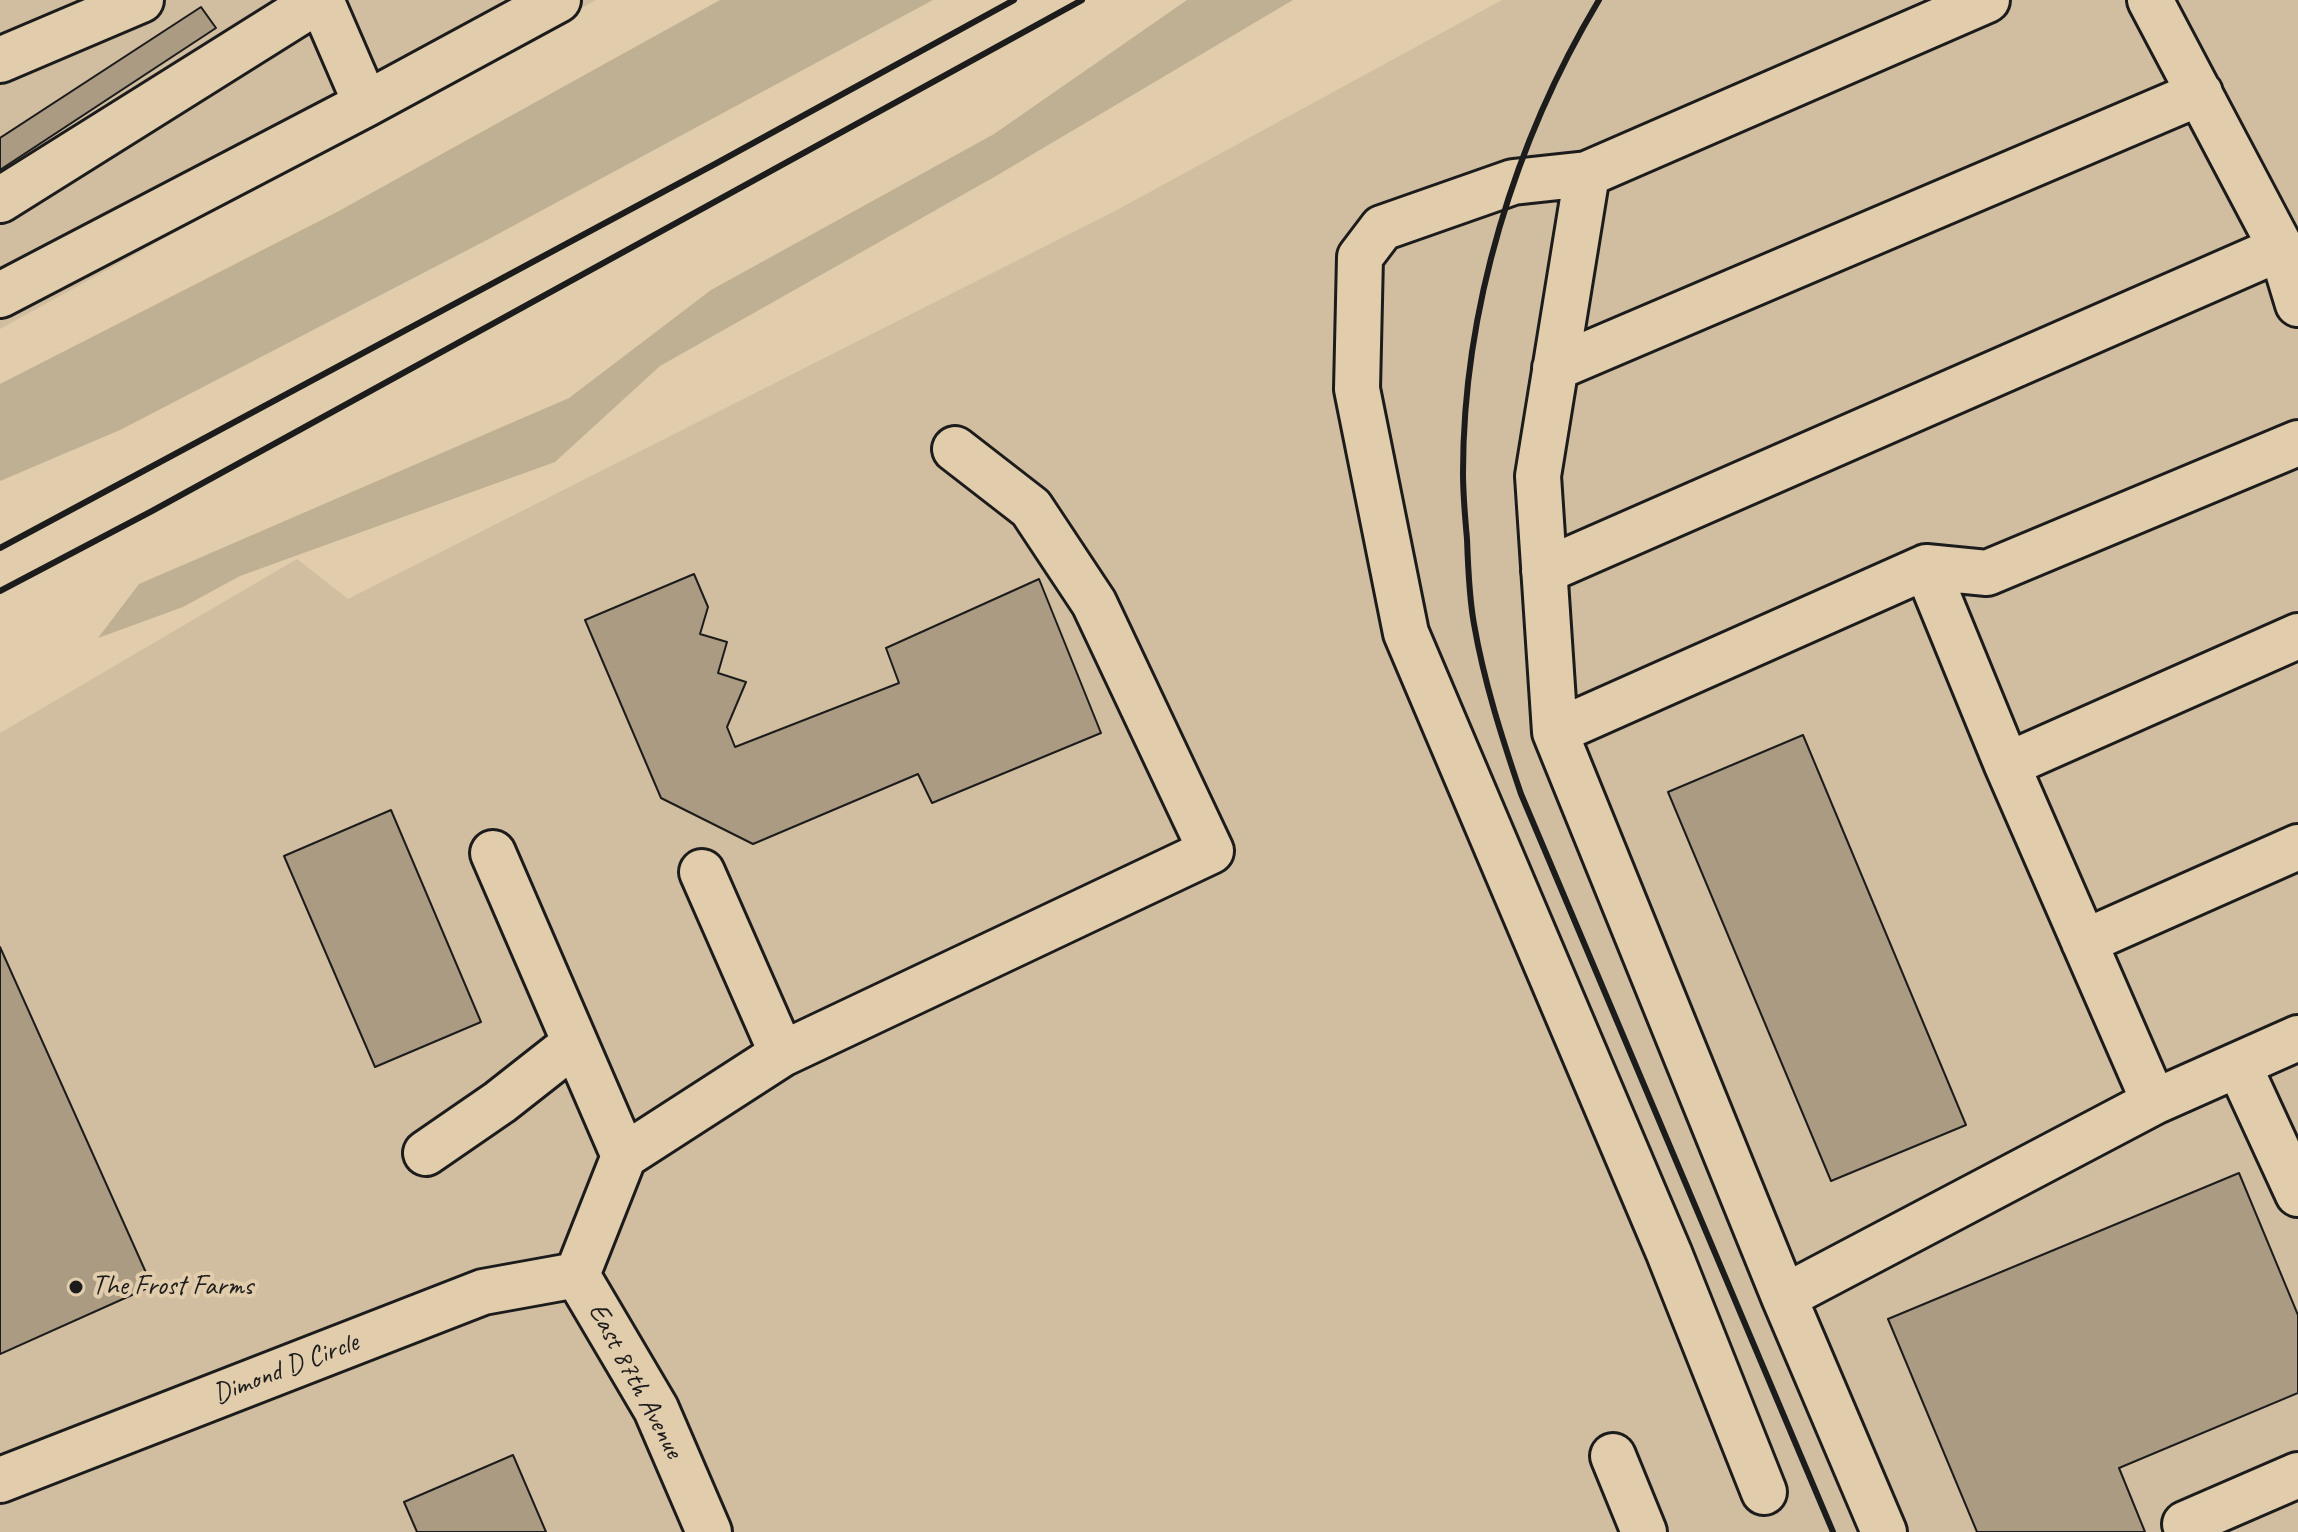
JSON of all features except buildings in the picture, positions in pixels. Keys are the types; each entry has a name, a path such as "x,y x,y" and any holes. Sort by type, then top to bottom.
{"street":[{"path":"0,60 141,0"},
{"path":"0,200 320,0 366,104"},
{"path":"0,295 558,0"},
{"path":"1764,1492 1669,1253 1406,633 1357,389 1360,257 1382,228 1513,182 1587,174 1987,0"},
{"path":"2150,0 2281,248 2298,304"},
{"path":"1555,368 2200,93"},
{"path":"1587,174 1538,476 1555,732 1784,1297 1884,1532"},
{"path":"1544,571 2281,248"},
{"path":"1555,732 1926,567 1987,573 2298,443"},
{"path":"577,1275 624,1156 782,1054 1211,851 1094,603 1031,508 955,449"},
{"path":"1926,567 2007,765 2154,1102"},
{"path":"2007,765 2298,636"},
{"path":"2084,942 2298,847"},
{"path":"493,853 624,1156"},
{"path":"702,872 782,1054"},
{"path":"1784,1297 2154,1102 2298,1038"},
{"path":"426,1153 500,1102 575,1043"},
{"path":"2239,1066 2298,1194"},
{"name":"Dimond D Circle","path":"0,1480 483,1292 577,1275"},
{"name":"East 87th Avenue","path":"577,1275 656,1409 709,1532"},
{"path":"1613,1456 1644,1532"},
{"path":"2188,1532 2185,1524 2298,1475"}],"shaded area":[{"path":"0,0 596,0 0,329"},
{"path":"720,0 933,0 485,241 120,430 0,481 0,384 337,212"},
{"path":"1187,0 1293,0 996,176 660,366 555,462 240,576 183,607 98,638 139,584 569,398 711,290 994,134"},
{"path":"1502,0 2298,0 2298,1532 0,1532 0,733 297,559 348,599 1115,211"}],"railway":[{"path":"0,548 1014,0"},
{"path":"0,591 152,511 1082,0"},
{"path":"1599,0 1542,110 1519,168 1484,288 1465,411 1463,473 1472,614 1488,689 1521,794 1833,1532"}],"place":[{"name":"The Frost Farms","path":"76,1287"}]}
